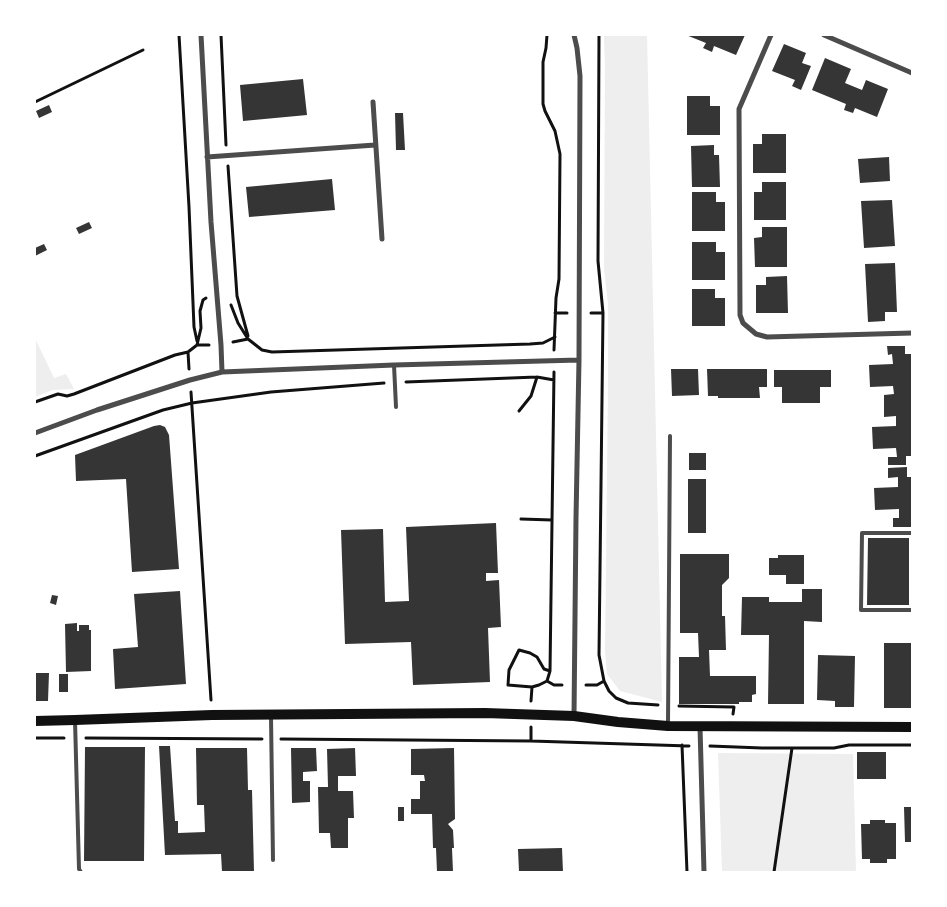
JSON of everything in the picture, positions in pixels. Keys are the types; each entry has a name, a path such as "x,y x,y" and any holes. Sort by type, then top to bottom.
{"main road":[{"path":"35,721 212,715 485,713 574,716 668,726 912,728"}],"street":[{"path":"201,35 216,291 222,345 222,372"},
{"path":"574,35 580,76 579,360 574,716"},
{"path":"771,35 738,109 740,315 743,323 756,334 767,337 912,333"},
{"path":"824,35 912,74"},
{"path":"373,102 382,239"},
{"path":"207,157 375,146"},
{"path":"35,433 97,410 190,380 222,372 579,360"},
{"path":"700,727 704,872"}],"lane":[{"path":"394,365 396,407"},
{"path":"668,726 670,436"},
{"path":"912,533 862,533 861,610 912,610"},
{"path":"271,714 273,860"},
{"path":"75,720 79,869 81,872"}],"path":[{"path":"179,35 194,327 198,344"},
{"path":"221,35 237,296 248,339"},
{"path":"532,687 547,681 550,671 554,361 556,298 559,279 560,154 555,131 543,104 543,62 547,35"},
{"path":"599,35 598,261 603,313 599,655 604,681"},
{"path":"35,102 143,50"},
{"path":"35,402 58,394 67,396 74,394 188,352 198,344 201,328 200,311 203,300 216,291 228,297 238,322 248,339 262,350 272,352 530,344 542,343 555,338"},
{"path":"188,352 212,715"},
{"path":"35,456 163,410 230,397 395,382 537,377 554,380"},
{"path":"519,411 530,396 537,377"},
{"path":"521,519 552,520"},
{"path":"508,685 509,670 519,650 537,657 544,669 550,671"},
{"path":"35,738 541,742 792,748 834,748 865,744 912,745"},
{"path":"682,745 687,872"},
{"path":"774,872 792,748"}],"shaded area":[{"path":"604,35 647,35 662,702 620,691 607,674 605,651 608,304 604,269"},
{"path":"35,338 54,378 66,374 74,389 53,390 35,397"},
{"path":"718,753 853,754 856,872 722,872"}],"building":[{"path":"686,35 745,35 736,55 714,46 712,52 703,48 706,43"},
{"path":"784,44 806,53 802,63 811,66 801,90 792,86 795,80 772,71"},
{"path":"825,58 851,69 845,83 862,90 866,80 888,89 877,117 855,108 853,113 844,110 846,104 812,90"},
{"path":"303,79 307,115 243,121 240,85"},
{"path":"687,96 710,96 710,106 720,106 720,135 687,135"},
{"path":"49,105 52,112 39,118 36,111"},
{"path":"395,113 403,113 405,150 396,150"},
{"path":"762,134 786,134 786,173 753,173 753,144 762,144"},
{"path":"714,145 714,155 719,155 720,187 692,187 691,146"},
{"path":"889,157 890,181 860,183 858,159"},
{"path":"332,179 335,210 249,217 246,187"},
{"path":"762,182 786,182 786,220 754,220 754,192 762,192"},
{"path":"692,192 716,192 716,202 725,202 725,231 692,231"},
{"path":"892,200 895,246 864,248 861,201"},
{"path":"89,222 92,228 79,234 76,228"},
{"path":"762,227 787,227 787,267 755,267 754,238 762,237"},
{"path":"692,242 716,242 716,252 725,252 725,280 692,280"},
{"path":"44,244 47,250 35,256 35,248"},
{"path":"895,263 897,312 885,312 885,321 868,322 865,264"},
{"path":"787,276 788,313 756,313 756,285 766,285 766,277"},
{"path":"692,289 715,289 715,298 725,298 725,326 692,326"},
{"path":"887,346 905,346 905,354 912,354 912,456 906,456 906,465 888,465 888,457 897,457 896,448 873,449 872,427 896,426 896,416 884,417 884,395 894,394 893,386 870,387 869,365 893,364 892,354 888,355"},
{"path":"671,369 698,369 699,395 672,396"},
{"path":"707,369 767,369 767,387 759,387 760,398 718,398 718,396 708,396"},
{"path":"774,370 831,370 831,387 820,387 820,403 782,403 782,387 774,387"},
{"path":"160,425 165,427 169,435 179,569 132,572 126,479 76,481 75,455"},
{"path":"689,453 706,453 706,470 689,470"},
{"path":"907,467 907,477 912,477 912,527 893,527 893,518 899,518 899,509 875,510 874,488 898,487 898,477 888,478 888,468"},
{"path":"688,479 706,479 706,533 688,533"},
{"path":"496,523 498,573 486,573 486,581 499,580 501,627 488,628 490,682 413,685 411,642 345,644 341,530 383,529 385,602 409,601 406,527"},
{"path":"868,538 909,538 909,605 867,605"},
{"path":"680,554 729,554 729,578 722,585 722,616 725,616 726,650 709,650 710,676 756,676 756,694 752,695 752,702 739,702 739,704 679,704 679,657 699,657 698,633 680,633"},
{"path":"778,555 804,555 804,584 786,584 786,575 769,575 769,558 778,558"},
{"path":"802,589 822,589 822,622 804,621 804,704 768,704 769,635 741,635 742,597 769,597 769,602 802,602"},
{"path":"180,591 186,684 115,689 113,649 138,647 134,594"},
{"path":"52,595 58,596 56,605 50,603"},
{"path":"77,623 77,631 79,631 79,625 89,625 89,630 91,630 91,671 66,672 65,624"},
{"path":"884,643 912,643 912,708 884,708"},
{"path":"818,655 855,656 854,707 835,707 835,701 817,700"},
{"path":"35,673 49,673 48,701 35,701"},
{"path":"59,674 68,674 68,692 59,692"},
{"path":"159,746 170,746 175,821 178,821 178,833 205,832 204,805 197,805 196,748 247,748 248,790 252,790 254,872 222,872 221,854 165,855"},
{"path":"85,747 145,747 144,861 84,861"},
{"path":"291,748 316,748 317,771 303,772 303,781 310,781 310,802 292,803"},
{"path":"355,748 356,776 338,776 338,791 353,791 354,818 348,818 348,848 331,848 330,833 319,833 318,787 328,787 327,749"},
{"path":"454,748 455,819 448,824 453,830 453,872 437,872 436,848 433,848 432,814 411,814 411,799 420,799 420,781 425,781 424,775 411,775 411,749"},
{"path":"857,752 886,752 886,779 857,779"},
{"path":"398,807 404,807 404,821 398,821"},
{"path":"904,807 912,807 912,842 905,842"},
{"path":"870,820 885,820 885,823 896,823 896,859 887,859 887,863 870,863 870,859 862,859 861,824 870,824"},
{"path":"562,848 563,872 519,872 518,849"}]}
